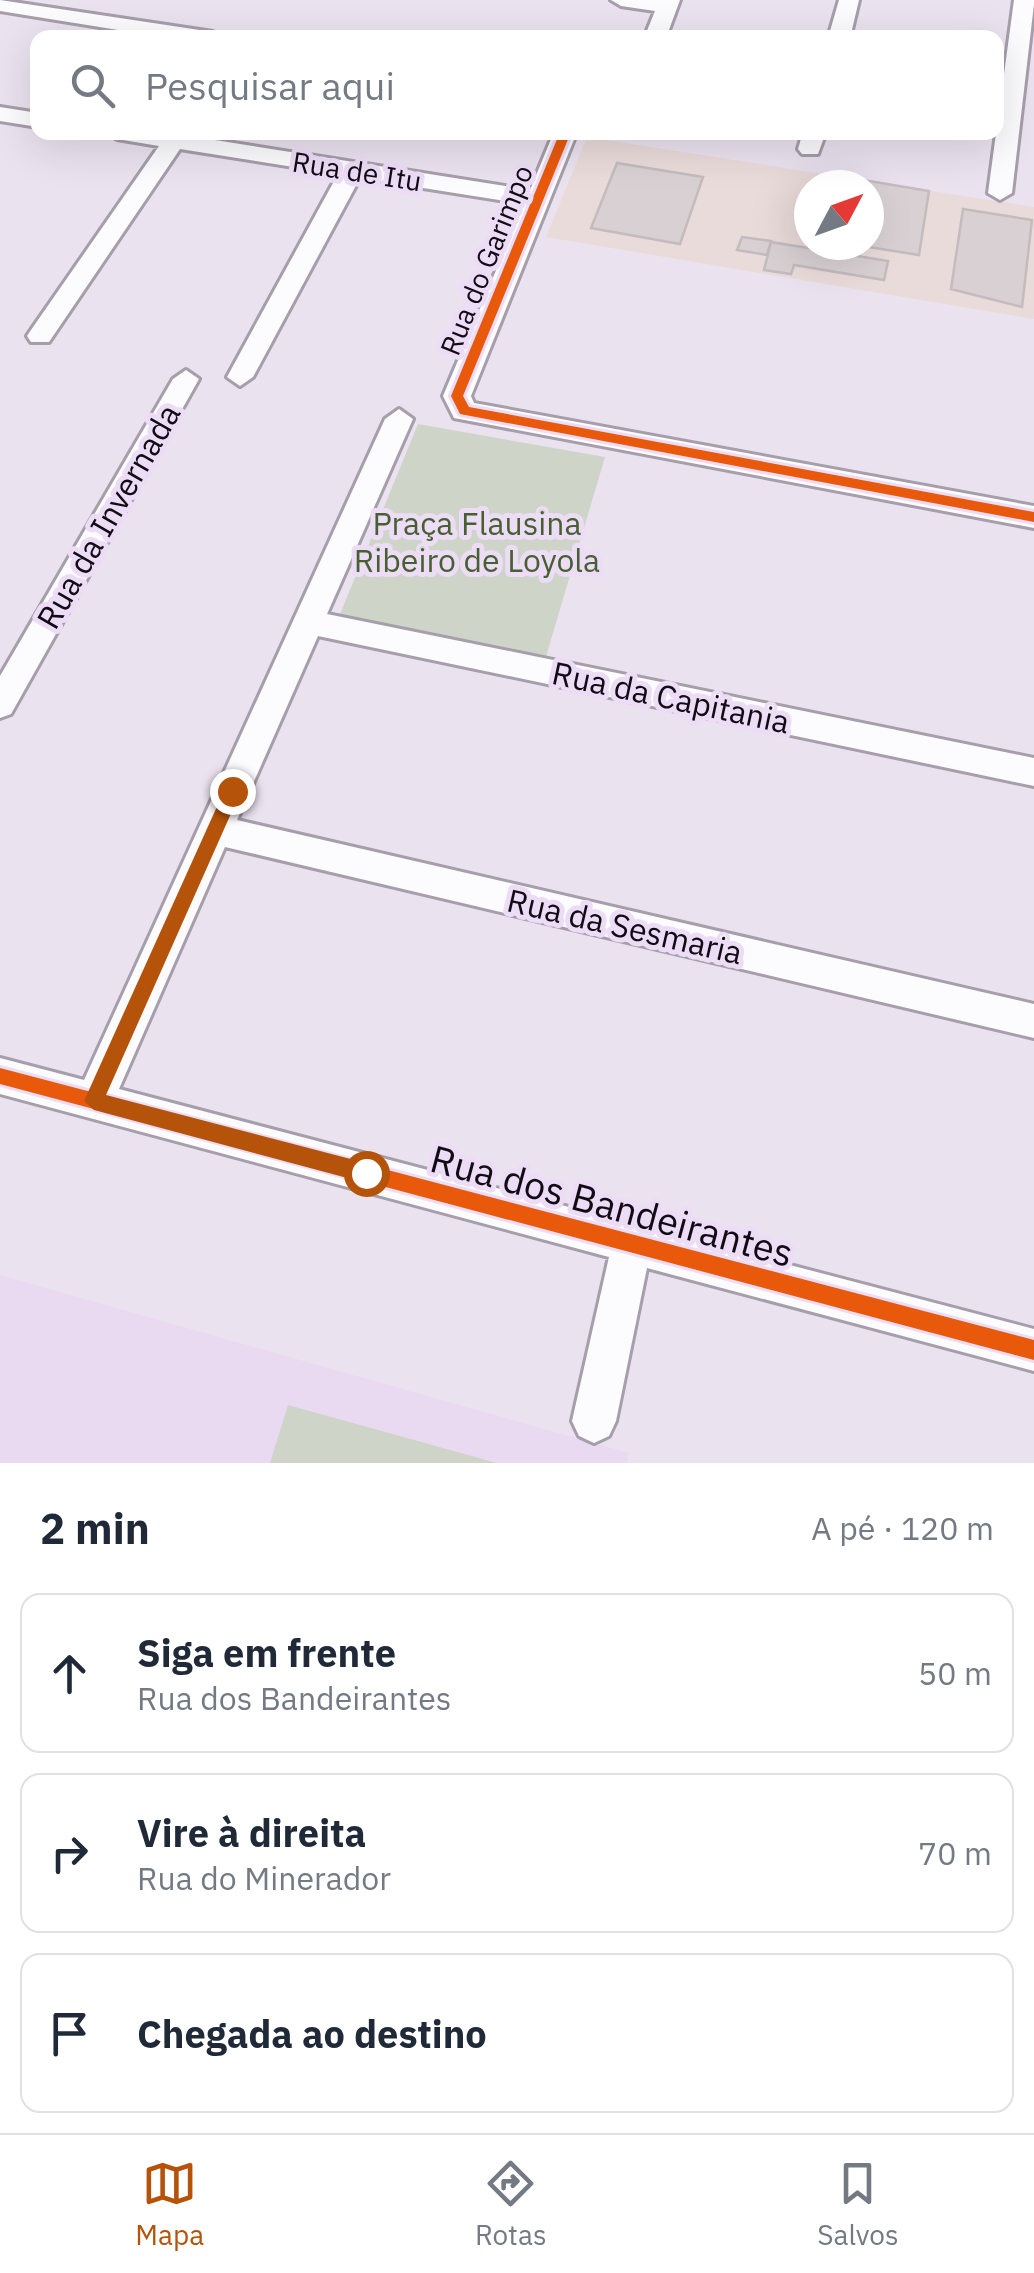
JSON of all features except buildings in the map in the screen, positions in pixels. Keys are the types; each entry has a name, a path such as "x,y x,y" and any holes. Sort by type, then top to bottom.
{"street":[{"path":"621,0 669,3 658,30"},
{"path":"841,30 849,0"},
{"path":"1000,192 1024,0"},
{"path":"0,6 160,30"},
{"path":"0,114 30,119"},
{"path":"1009,121 1034,124"},
{"name":"Rua de Itu","path":"168,140 538,200"},
{"name":"Rua do Garimpo","path":"563,140 457,396 460,407 472,414 1034,518"},
{"path":"40,336 174,141"},
{"path":"240,378 352,170"},
{"name":"Rua da Invernada","path":"0,705 186,379"},
{"path":"94,1101 400,419"},
{"name":"Rua da Capitania","path":"308,622 1034,772"},
{"name":"Rua da Sesmaria","path":"215,830 1034,1021"},
{"name":"Rua dos Bandeirantes","path":"0,1076 1034,1350"},
{"path":"594,1420 632,1244"}],"shaded area":[{"path":"586,140 798,170 794,170 794,260 884,260 884,184 1034,207 1034,319 546,237"},
{"path":"0,1275 629,1453 627,1463 0,1463"}],"green space":[{"name":"Praça Flausina Ribeiro de Loyola","path":"418,424 605,457 545,660 338,619"},
{"path":"288,1405 497,1463 270,1463"}],"cycle path":[{"path":"563,140 457,396 464,411 1034,517"},
{"path":"0,1076 1034,1350"}],"route":[{"path":"232,791 94,1101 366,1173"}]}
